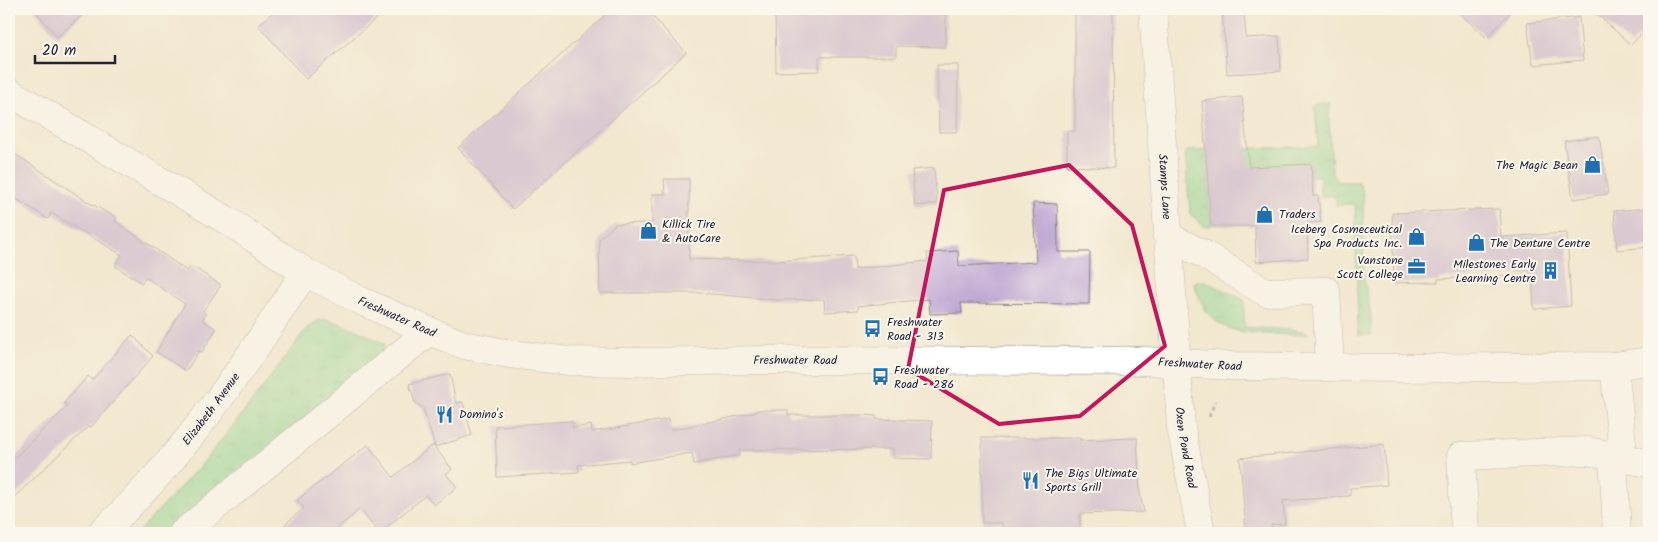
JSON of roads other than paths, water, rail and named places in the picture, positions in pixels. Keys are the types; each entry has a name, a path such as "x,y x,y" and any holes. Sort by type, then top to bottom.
{"main road":[{"name":"Stamps Lane","path":"1153,9 1167,236 1178,362"},
{"name":"Freshwater Road","path":"9,92 228,221 305,272 359,300 464,345 510,354 569,361 1178,362 1231,366 1330,367 1614,366 1649,361"},
{"path":"1167,236 1205,255 1266,292 1326,291 1330,367"},
{"name":"Elizabeth Avenue","path":"101,533 131,506 187,441 243,366 305,272"},
{"path":"183,533 430,331"},
{"name":"Oxen Pond Road","path":"1178,362 1181,427 1201,533"},
{"path":"1614,366 1622,443 1613,456 1617,533"},
{"path":"1465,533 1461,456 1588,452 1642,462 1649,461"}],"place":[{"name":"The Magic Bean","path":"1592,165"},
{"name":"Traders","path":"1265,214"},
{"name":"Killick Tire & AutoCare","path":"648,231"},
{"name":"Iceberg Cosmeceutical Spa Products Inc.","path":"1416,236"},
{"name":"The Denture Centre","path":"1476,243"},
{"name":"Vanstone Scott College","path":"1417,267"},
{"name":"Milestones Early Learning Centre","path":"1550,271"},
{"name":"Freshwater Road - 313","path":"873,329"},
{"name":"Freshwater Road - 286","path":"880,377"},
{"name":"Domino's","path":"445,414"},
{"name":"The Bigs Ultimate Sports Grill","path":"1031,480"}]}
